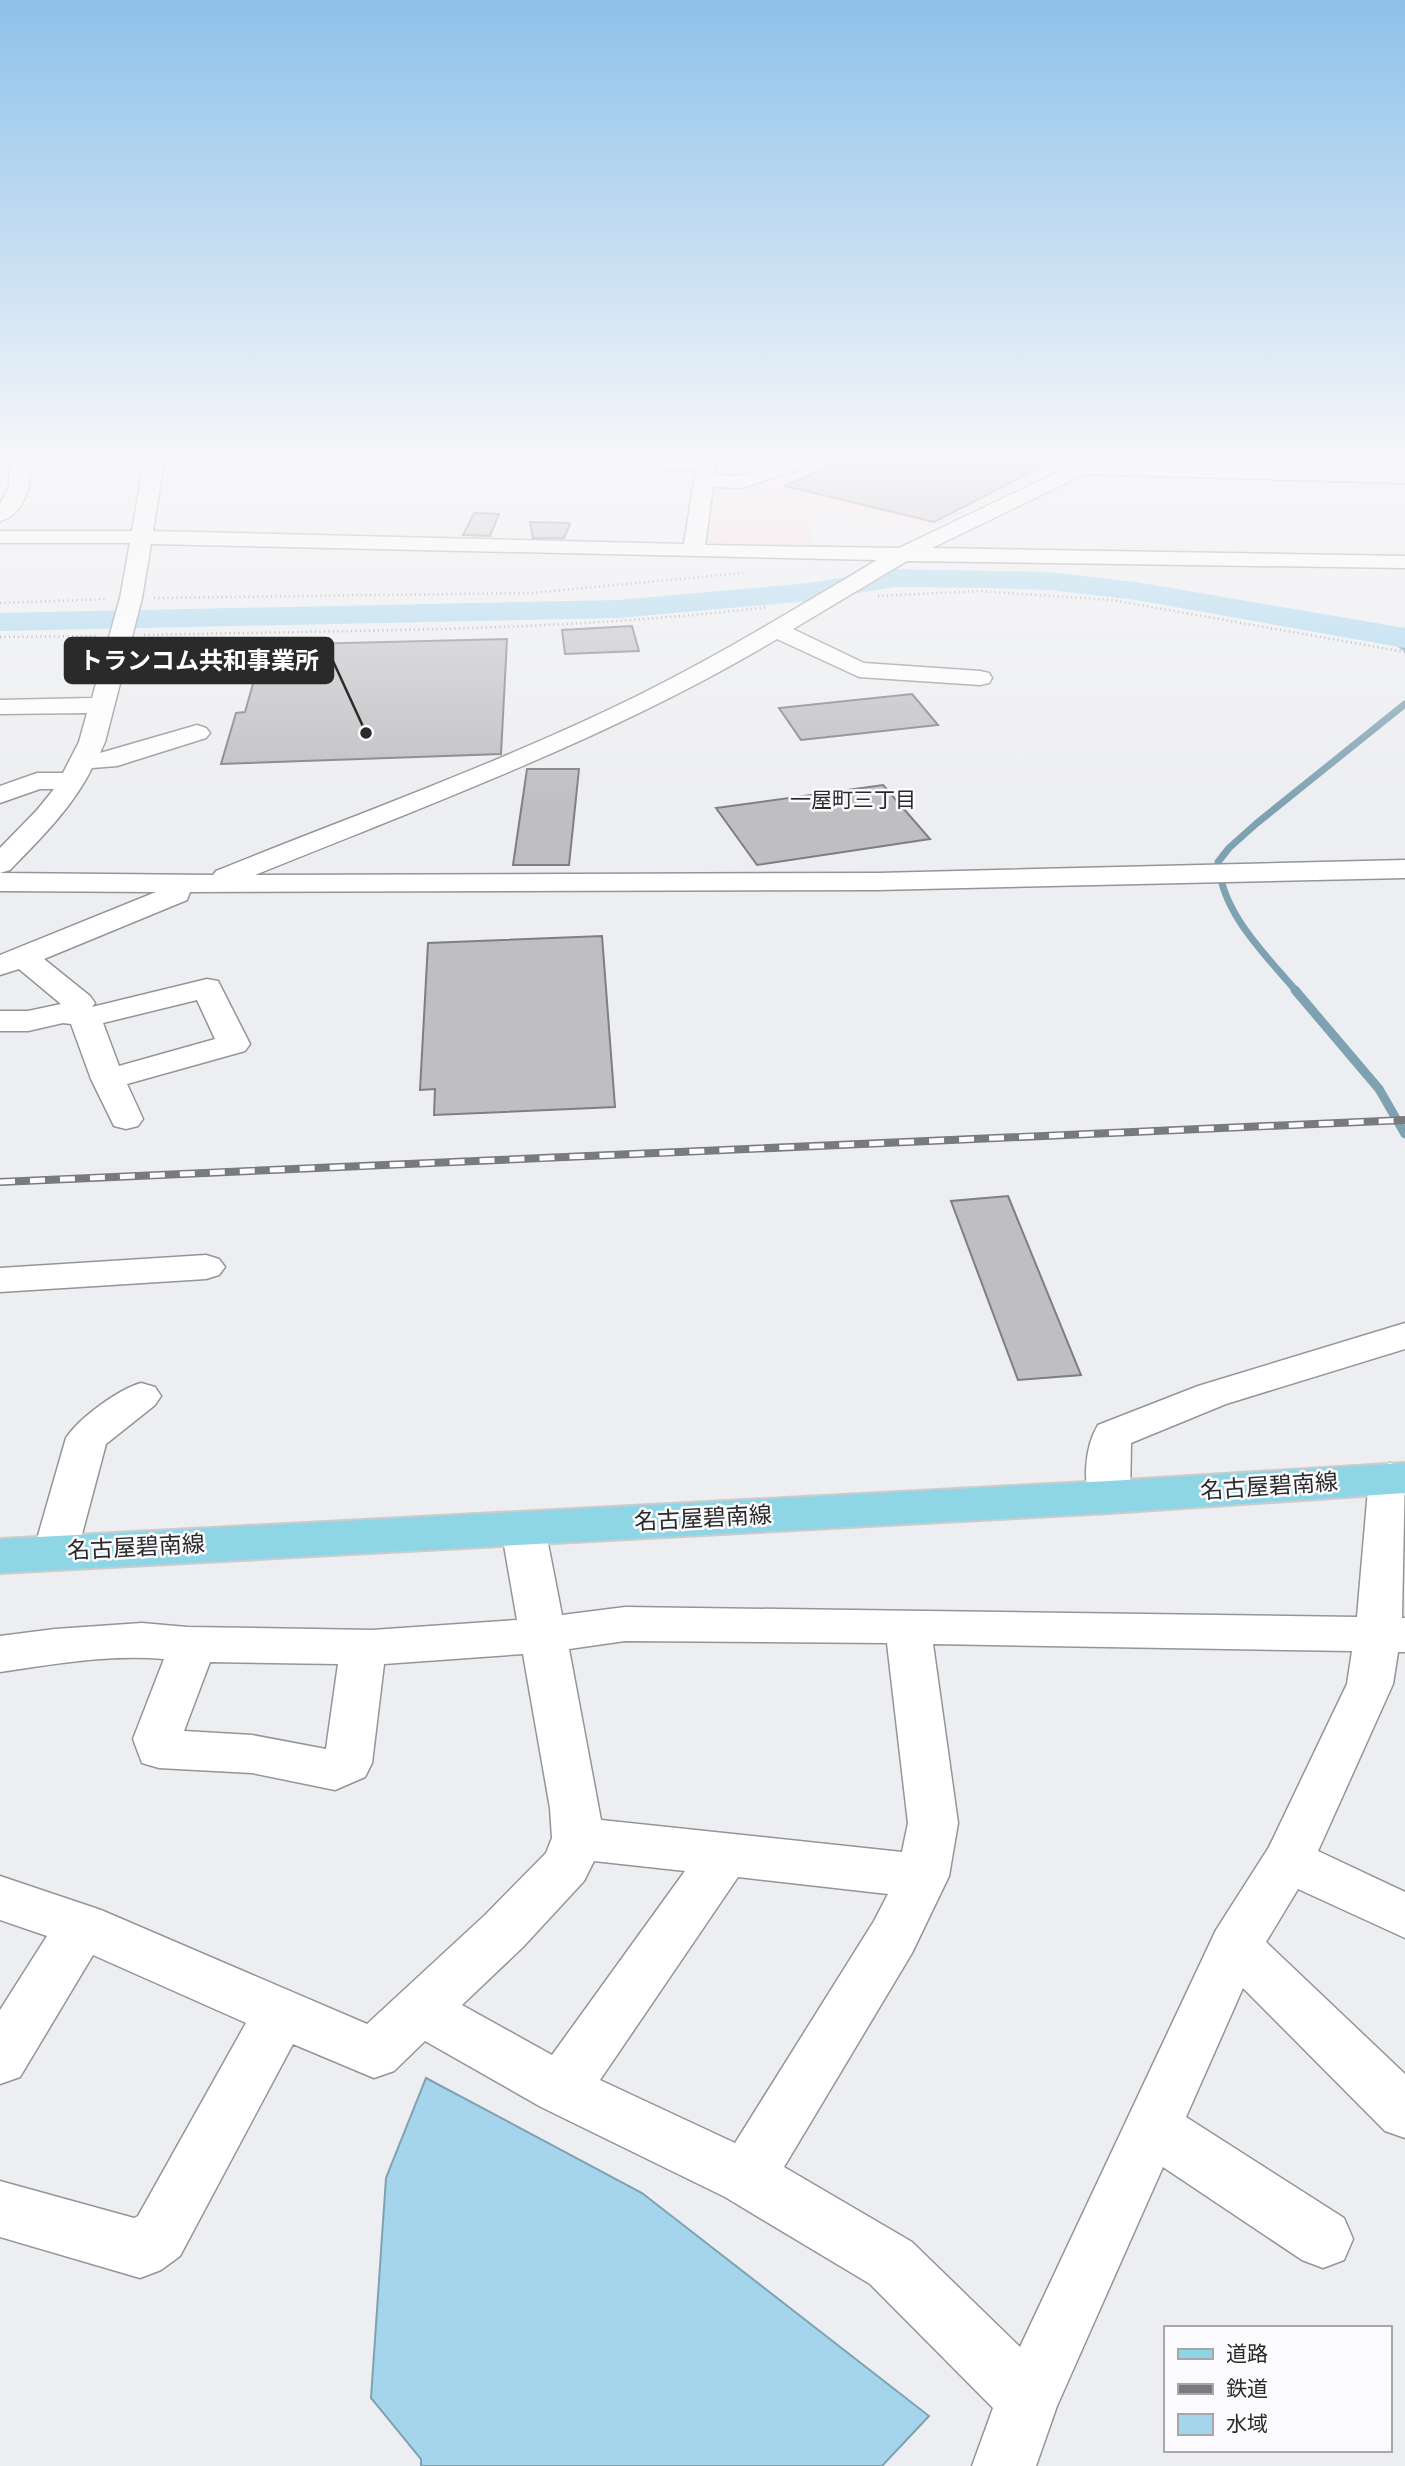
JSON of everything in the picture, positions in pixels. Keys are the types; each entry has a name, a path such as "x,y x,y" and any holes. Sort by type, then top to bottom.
{"main road":[{"name":"名古屋碧南線","path":"0,1556 1109,1497 1398,1478"}],"street":[{"path":"0,864 47,816 92,743 122,635 134,576"},
{"path":"209,884 559,741 646,701 866,576"},
{"path":"775,629 859,670 980,678"},
{"path":"0,735 9,707 102,705"},
{"path":"0,795 37,781 197,733"},
{"path":"0,882 621,884 1219,875 1405,869"},
{"path":"12,961 177,894"},
{"path":"12,961 82,1011 125,1119"},
{"path":"0,1021 28,1021 206,988 234,1044 108,1079"},
{"path":"0,1280 206,1267"},
{"path":"1109,1497 1109,1448 1113,1435 1212,1395 1405,1336"},
{"path":"55,1553 87,1438 141,1396"},
{"path":"1004,2466 1028,2399 1234,1946 1288,1860 1391,1634 1398,1478"},
{"path":"0,1898 82,1926 374,2053 418,2009 505,1931 566,1866 577,1838 575,1808 523,1528"},
{"path":"0,1654 55,1646 142,1640 193,1644 363,1647 543,1635 625,1624 1391,1634"},
{"path":"746,2177 893,1937 923,1876 933,1823 908,1626"},
{"path":"193,1644 157,1739 159,1749 252,1754 335,1770 348,1763 363,1647"},
{"path":"577,1838 923,1876"},
{"path":"561,2089 724,1856"},
{"path":"1288,1860 1405,1916"},
{"path":"0,2059 82,1926"},
{"path":"1234,1946 1405,2112"},
{"path":"418,2009 561,2089 746,2177 891,2263 1028,2399"},
{"path":"0,2209 140,2249 159,2236 281,2013"},
{"path":"1152,2127 1323,2239"}],"path":[{"path":"0,603 131,597 530,593 714,576"},
{"path":"0,637 562,625 676,618 758,607 913,593 979,591 1040,593 1171,609 1405,652"}],"water":[{"path":"426,2078 642,2193 929,2416 882,2466 421,2466 421,2459 371,2398 386,2178"}],"building":[{"path":"632,626 639,651 565,654 562,630"},
{"path":"507,639 501,754 221,764 236,713 245,712 264,645"},
{"path":"912,694 938,725 801,740 779,708"},
{"path":"527,769 579,769 569,865 513,865"},
{"path":"883,785 930,839 757,865 716,808"},
{"path":"602,936 615,1107 434,1115 435,1089 420,1090 428,943"},
{"path":"1008,1196 1081,1375 1018,1380 951,1201"}],"waterway":[{"path":"0,622 618,609 809,592 895,578 990,579 1049,581 1136,591 1405,638"},
{"path":"1389,637 1405,649"},
{"path":"1297,992 1236,916 1221,881 1218,862 1229,848 1257,823 1405,704"},
{"path":"1295,990 1379,1089 1405,1134"}],"railway":[{"path":"0,1182 1405,1120"}],"place":[{"name":"トランコム共和事業所","path":"366,733"}],"district":[{"name":"一屋町三丁目","path":"853,800"}]}
